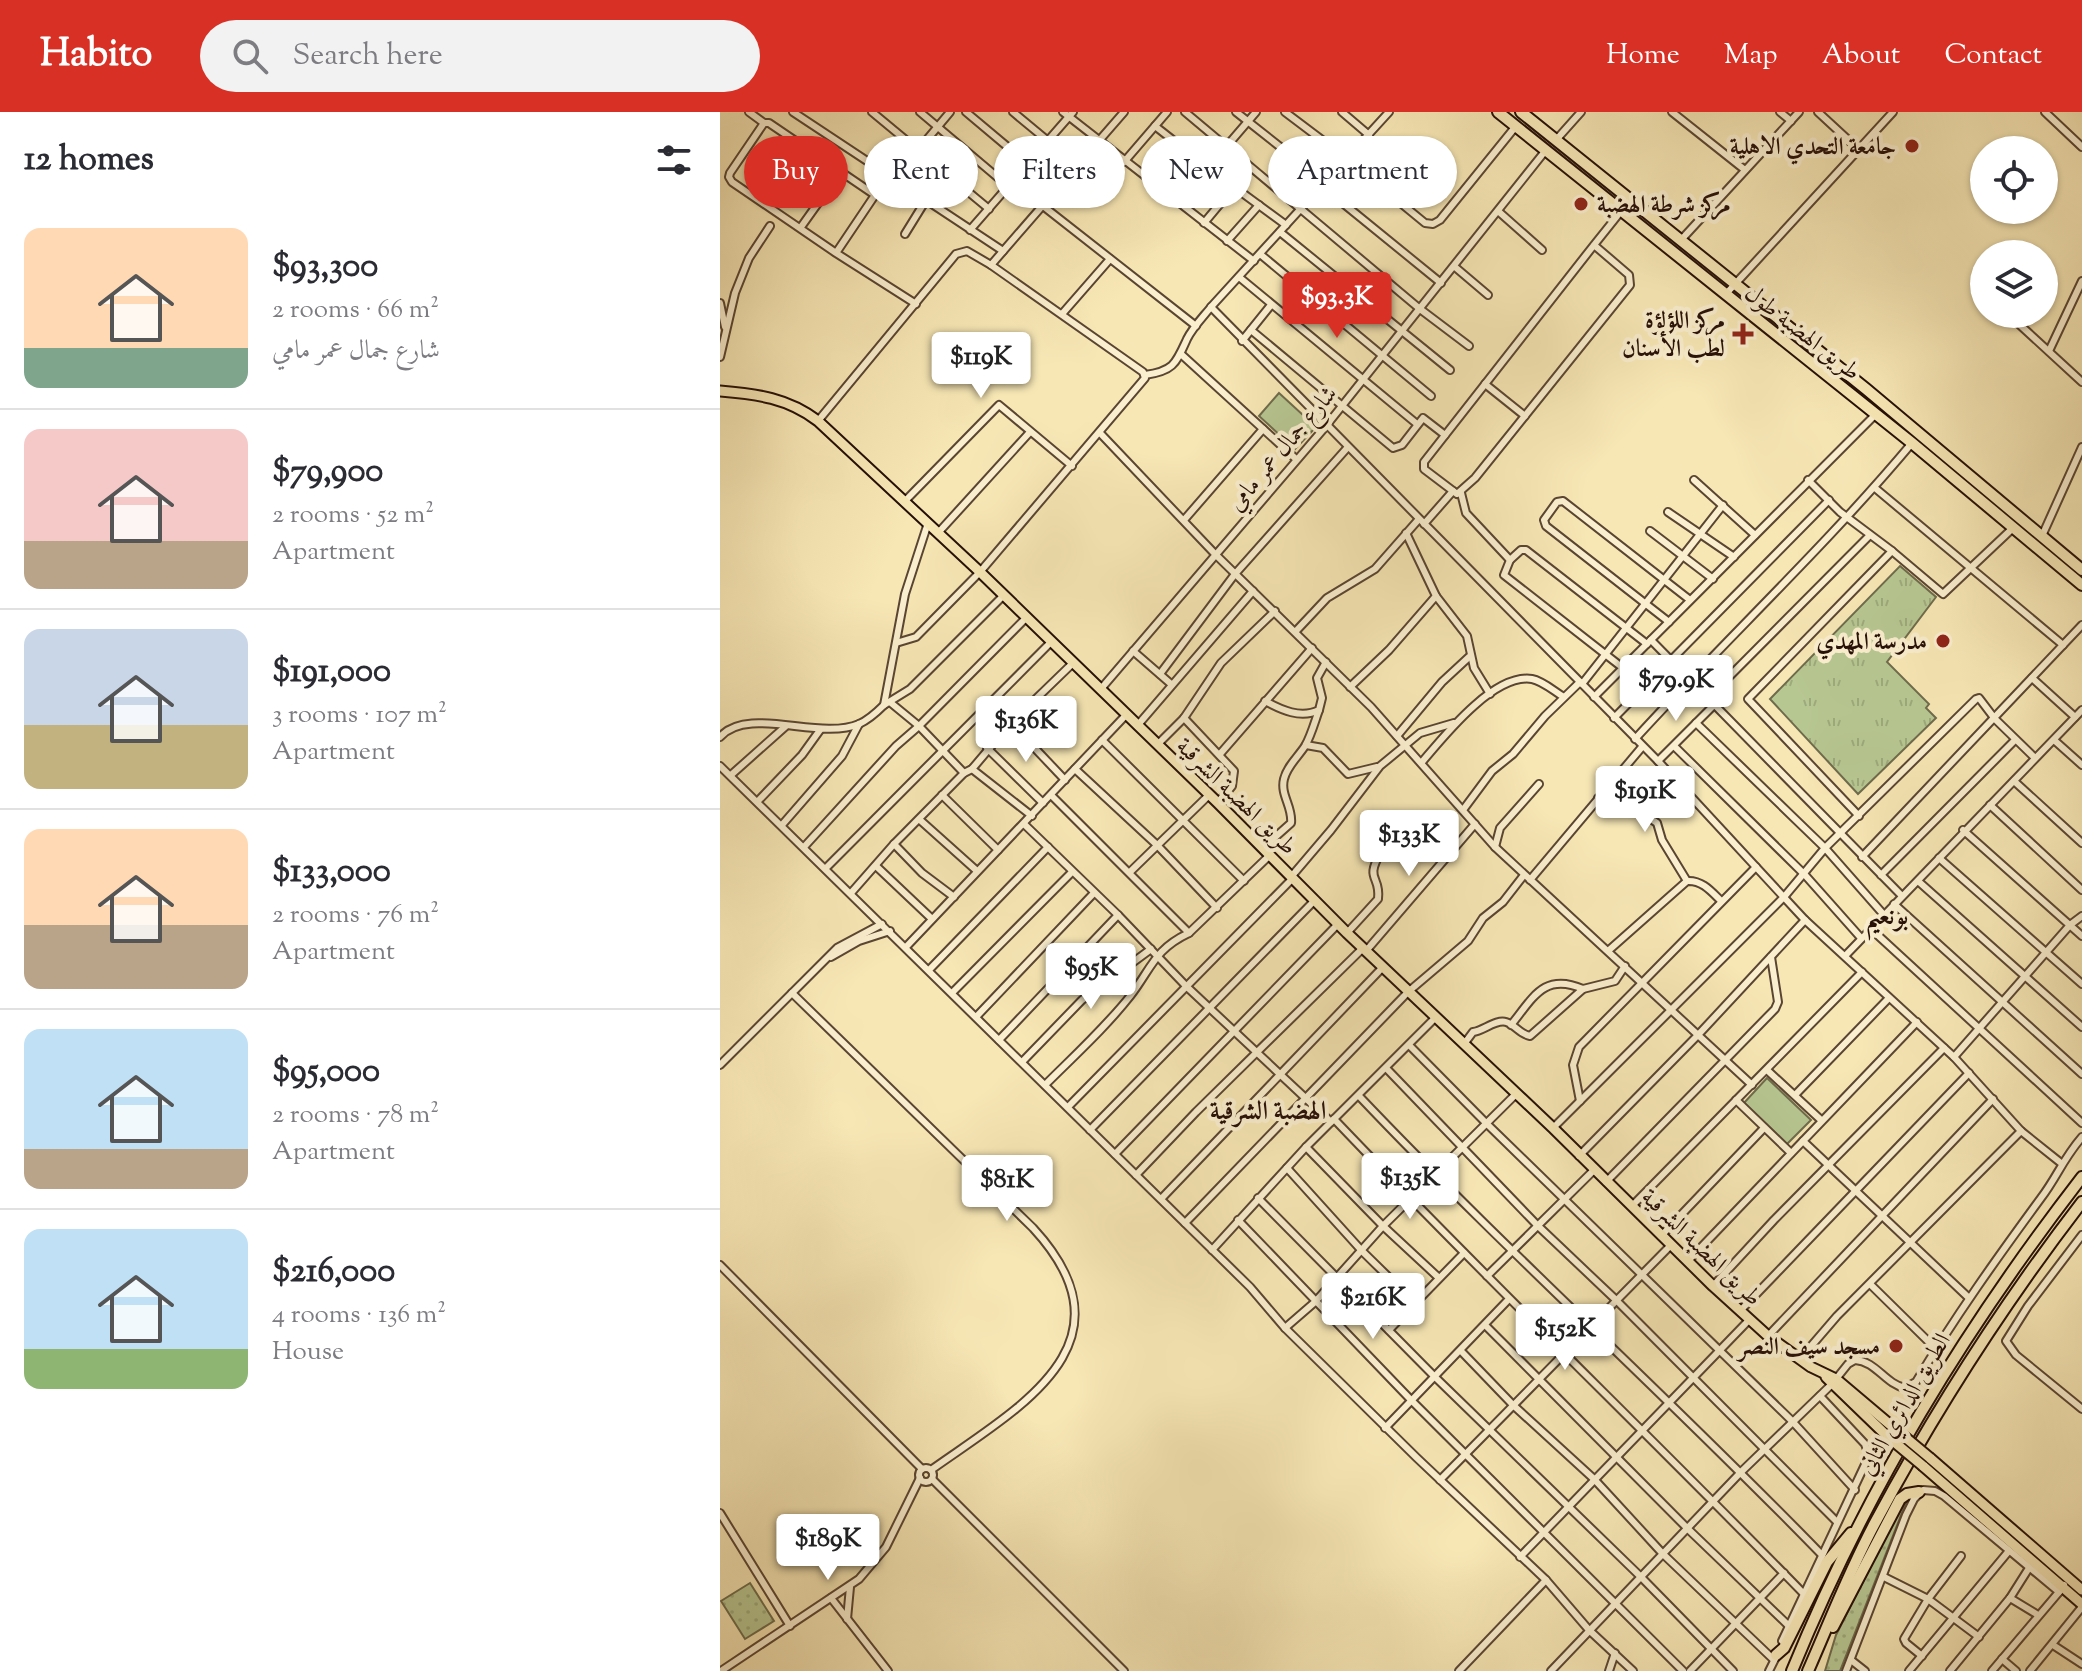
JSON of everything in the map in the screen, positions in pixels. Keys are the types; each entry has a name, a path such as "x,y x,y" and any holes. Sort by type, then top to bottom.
{"highway":[{"name":"طريق الهضبة طول","path":"1498,112 1912,443 2082,585"},
{"name":"طريق الهضبة طول","path":"1521,112 1866,389 2082,570"},
{"name":"الطريق الدائري الثاني","path":"1792,1671 1858,1526 1951,1360 2020,1258 2082,1177"},
{"name":"الطريق الدائري الثاني","path":"1808,1671 1876,1521 1916,1450 1976,1352 2033,1267 2082,1202"},
{"path":"1816,1652 1844,1610 1900,1499 1919,1492"},
{"path":"1775,1658 1784,1648 1827,1562 1858,1526"}],"main road":[{"name":"طريق الهضبة الشرقية","path":"720,391 766,396 787,402 818,421 1004,595 1364,950 1553,1128 1713,1286 1768,1336 1834,1382"},
{"path":"1834,1382 1927,1462 2082,1605"},
{"path":"2064,1586 2082,1590"}],"street":[{"path":"749,112 788,136"},
{"path":"793,112 864,159"},
{"path":"872,112 901,136"},
{"path":"920,112 994,174"},
{"path":"930,136 950,112"},
{"path":"966,112 995,136"},
{"path":"1013,112 1042,136"},
{"path":"1103,136 1124,112"},
{"path":"1125,161 1167,112"},
{"path":"1185,112 1215,136"},
{"path":"1236,112 1268,137"},
{"path":"1234,136 1256,112"},
{"path":"1285,112 1317,136"},
{"path":"1342,112 1369,135 1389,112"},
{"path":"1556,140 1581,112"},
{"path":"1672,112 1745,170"},
{"path":"1780,112 1791,121"},
{"path":"1681,240 1799,112"},
{"path":"1818,112 1858,149"},
{"path":"1724,295 1893,112"},
{"path":"2045,112 2082,147"},
{"path":"1052,136 1068,114 1092,136"},
{"path":"756,136 764,123"},
{"path":"1155,126 1168,136"},
{"path":"1457,199 1516,126"},
{"name":"شارع جمال عمر مامي","path":"1100,690 1326,426 1546,150"},
{"path":"744,154 729,177 744,188"},
{"path":"1125,163 1141,175"},
{"path":"1252,167 1268,180"},
{"path":"836,253 875,195 848,176"},
{"path":"978,200 989,209"},
{"path":"1252,200 1286,225"},
{"path":"970,230 994,204"},
{"path":"1227,241 1259,205"},
{"path":"772,208 916,304"},
{"path":"801,227 815,208"},
{"path":"905,234 921,208"},
{"path":"938,208 1003,251"},
{"path":"991,265 1041,208"},
{"path":"1046,208 1196,326"},
{"path":"1184,208 1254,261"},
{"path":"1204,223 1216,208"},
{"path":"818,421 962,250 991,265 1145,375 1161,373 1171,367 1182,355 1196,326 1211,307 1302,208 1420,309 1469,346"},
{"path":"1351,208 1441,283"},
{"path":"1407,208 1425,223 1433,224 1450,208"},
{"path":"1510,560 1466,513 1457,492 1423,466 1622,210"},
{"path":"1498,211 1542,250"},
{"path":"720,357 733,300 749,258 770,226"},
{"path":"1280,232 1450,370"},
{"path":"1296,631 1327,598 1375,569 1406,533 1457,492 1525,416 1630,285 1629,275 1594,245"},
{"path":"1260,254 1431,396"},
{"path":"1062,314 1110,259"},
{"path":"1455,267 1488,295"},
{"path":"1239,277 1417,424"},
{"path":"2049,351 2082,281"},
{"path":"726,331 720,302 733,300"},
{"path":"1242,341 1271,305"},
{"path":"1211,307 1658,761 1805,920 1954,1057 2021,1131 2061,1163"},
{"path":"2024,328 2082,382"},
{"path":"1251,330 1393,448 1402,445 1423,418 1445,435"},
{"path":"1182,355 1296,459"},
{"path":"896,643 916,637 980,572 1144,382 1145,375"},
{"path":"1485,384 1525,416"},
{"path":"905,501 995,407 1003,407 1072,466"},
{"path":"1594,697 1875,415"},
{"path":"1184,520 1263,429"},
{"path":"938,533 1030,432"},
{"path":"1100,433 1215,554 1296,631 1405,744 1495,847 1752,1085"},
{"path":"1635,739 1690,678 1848,517 1912,443"},
{"path":"1160,674 1235,574 1348,447"},
{"path":"2042,536 2082,447"},
{"path":"1694,480 1755,535"},
{"path":"1808,480 1848,517 1944,595 2014,527"},
{"path":"1875,488 2063,645"},
{"path":"1614,718 1829,500"},
{"path":"1669,622 1546,526 1544,520 1557,502 1563,501 1690,600"},
{"path":"1463,810 1492,771 1513,754 1545,716 1581,683 1723,505"},
{"path":"1668,512 1734,557"},
{"path":"888,704 905,594 928,523"},
{"path":"1650,531 1713,579"},
{"path":"1406,533 1436,596 1467,636 1469,657 1490,694"},
{"path":"1709,697 1870,535"},
{"path":"1623,668 1504,575 1510,560 1521,550 1526,550 1672,660 1902,896"},
{"path":"1859,816 1748,699 1892,551"},
{"path":"1137,726 1253,591"},
{"path":"720,737 732,726 748,724 820,730 859,724 910,689 1004,595"},
{"path":"1350,687 1399,640 1436,596"},
{"path":"1157,745 1184,718 1221,663 1275,611"},
{"path":"804,847 896,746 1026,618"},
{"path":"1862,857 2082,625"},
{"path":"826,868 1051,642"},
{"path":"1220,754 1312,648"},
{"path":"1133,651 1171,684"},
{"path":"1397,736 1442,682 1469,657"},
{"path":"1022,1062 1082,1000 1154,952 1189,933 1244,881 1291,823 1292,812 1283,791 1283,782 1306,745 1319,710 1322,698 1317,678 1326,662"},
{"path":"851,893 894,844 964,773 972,769 987,748 1073,663"},
{"path":"2032,678 2075,717"},
{"path":"1422,762 1454,723 1480,699 1518,679 1535,679 1564,697"},
{"path":"1553,1128 1784,897 1825,848 1976,699 1979,698 1995,719 2035,758"},
{"path":"1265,701 1290,712 1313,713 1319,710"},
{"path":"888,704 919,726 964,773"},
{"path":"1658,761 1714,705"},
{"path":"1845,956 1963,830 2082,710"},
{"path":"906,947 1126,715"},
{"path":"1184,718 1234,771 1234,781 1218,803"},
{"path":"1011,723 1065,780"},
{"path":"1068,1107 1292,877 1380,766 1420,733 1454,723"},
{"path":"1696,723 1825,848 1884,915"},
{"path":"782,825 842,756 859,724"},
{"path":"731,775 786,726"},
{"path":"758,801 802,755 820,730"},
{"path":"1102,740 1244,881"},
{"path":"1881,875 2015,740"},
{"path":"2054,740 2082,765"},
{"path":"1306,745 1323,748 1348,774 1380,766"},
{"path":"1674,746 1805,875 1861,938"},
{"path":"1185,1223 1408,992 1468,941 1483,918 1527,877 1642,747"},
{"path":"987,748 1043,803"},
{"path":"720,766 1250,1287 1285,1328 1385,1428 1546,1580 1589,1630 1633,1671"},
{"path":"972,769 1032,816"},
{"path":"1075,769 1157,845 1217,908"},
{"path":"2014,781 2082,843"},
{"path":"1495,847 1500,828 1539,784"},
{"path":"942,795 998,850"},
{"path":"1051,795 1189,933"},
{"path":"1130,872 1209,795"},
{"path":"1598,798 1616,810 1639,811 1657,823 1662,840 1687,881"},
{"path":"1990,805 2082,890"},
{"path":"920,820 977,871"},
{"path":"1024,824 1186,986 1333,1121 1803,1593"},
{"path":"1136,1175 1256,1052 1364,950 1475,824"},
{"path":"1963,830 2082,936"},
{"path":"894,844 922,873 954,897"},
{"path":"929,970 1048,847"},
{"path":"1347,933 1378,899 1372,867 1381,852"},
{"path":"1939,858 2082,984"},
{"path":"876,866 932,919"},
{"path":"1580,1101 1574,1075 1575,1053 1756,867"},
{"path":"952,993 1072,872"},
{"path":"1608,951 1687,881 1696,881 1709,888 1721,901"},
{"path":"1918,881 2082,1027"},
{"path":"976,1017 1094,893"},
{"path":"1090,1130 1315,900"},
{"path":"1894,904 2082,1074"},
{"path":"999,1040 1118,915"},
{"path":"1954,1057 2070,925 2082,916"},
{"path":"1579,1156 1805,920"},
{"path":"720,1065 837,948 882,924"},
{"path":"1115,1154 1338,924"},
{"path":"1871,929 2082,1123"},
{"path":"821,963 859,941 890,931"},
{"path":"1045,1085 1130,995 1154,952"},
{"path":"1606,1182 1777,1005 1771,957"},
{"path":"1464,1044 1474,1031 1482,1031 1500,1021 1511,1025 1522,1035 1530,1036 1583,989 1615,981 1625,966"},
{"path":"1161,1199 1383,967"},
{"path":"1632,1207 1862,972"},
{"path":"1615,981 1628,996"},
{"path":"1511,1025 1545,987 1568,983 1583,989"},
{"path":"720,1265 922,1469 931,1470 1037,1392 1057,1369 1072,1339 1074,1315 1070,1283 1058,1257 1033,1228 792,993"},
{"path":"1795,1095 1888,999"},
{"path":"1212,1250 1306,1147 1436,1017"},
{"path":"1688,1261 1917,1022"},
{"path":"1409,1045 1792,1421 1855,1490"},
{"path":"1713,1286 1944,1048"},
{"path":"1386,1068 1537,1225 1837,1522"},
{"path":"1767,1070 1821,1120"},
{"path":"1740,1311 1969,1073"},
{"path":"1285,1328 1315,1302 1383,1226 1516,1094"},
{"path":"1359,1096 1435,1176 1741,1472 1822,1555"},
{"path":"1768,1336 1993,1099"},
{"path":"1736,1100 1791,1153"},
{"path":"1661,1236 1764,1128"},
{"path":"1800,1359 1910,1242 2021,1131"},
{"path":"1551,1671 1741,1472 1834,1382 1848,1364 1862,1360 1898,1387 1911,1386 1969,1298 2046,1191 2061,1163 2082,1137"},
{"path":"1803,1141 1969,1298"},
{"path":"1306,1147 1439,1278"},
{"path":"1287,1168 1362,1251 1415,1303"},
{"path":"1487,1276 1594,1170"},
{"path":"1258,1198 1733,1671"},
{"path":"1238,1220 1411,1400 1683,1671"},
{"path":"2082,1235 2028,1306 2006,1341 2016,1355 2082,1409"},
{"path":"1440,1480 1671,1245"},
{"path":"1389,1330 1464,1253"},
{"path":"1870,1284 1936,1349"},
{"path":"1385,1428 1509,1299"},
{"path":"1520,1557 1749,1320"},
{"path":"1485,1325 1789,1626"},
{"path":"1461,1351 1513,1405 1594,1479 1663,1554 1775,1658"},
{"path":"1769,1671 1869,1456 1868,1447 1820,1396"},
{"path":"721,1671 850,1586 879,1558 922,1469"},
{"path":"931,1470 932,1479 1124,1671"},
{"path":"920,1478 924,1482 932,1479"},
{"path":"1846,1671 1906,1515 1919,1492 1927,1490 1944,1496 2029,1568 2064,1586 1992,1671"},
{"path":"720,1513 790,1626"},
{"path":"1909,1671 2008,1552"},
{"path":"1922,1656 1904,1639 1928,1599 1961,1556"},
{"path":"1950,1671 2010,1598 2029,1568"},
{"path":"1690,1671 1784,1573"},
{"path":"1884,1577 1928,1599 1979,1637"},
{"path":"1459,1671 1546,1580"},
{"path":"847,1619 850,1586"},
{"path":"831,1598 888,1671"},
{"path":"2010,1598 2038,1615"},
{"path":"2030,1671 2082,1605"},
{"path":"2053,1645 2082,1665 2077,1671"},
{"path":"1609,1671 1615,1653"},
{"path":"2002,1659 2016,1671"},
{"path":"1851,1660 1865,1671"}],"green space":[{"path":"1279,393 1316,427 1295,449 1259,416"},
{"path":"1900,566 1936,597 1887,662 1929,704 1926,708 1936,718 1858,794 1770,699"},
{"path":"1767,1078 1811,1120 1786,1145 1743,1104"},
{"path":"1907,1500 1840,1671 1825,1671 1836,1635"},
{"path":"750,1583 774,1621 745,1639 721,1601"}],"place":[{"name":"جامعة التحدي الاهلية","path":"1912,146"},
{"name":"مركز شرطة الهضبة","path":"1581,204"},
{"name":"مركز اللؤلؤة لطب الأسنان","path":"1743,334"},
{"name":"مدرسة المهدي","path":"1943,641"},
{"name":"مسجد سيف النصر","path":"1896,1346"}],"district":[{"name":"بونعيم","path":"1887,915"},
{"name":"الهضبة الشرقية","path":"1268,1110"}]}
